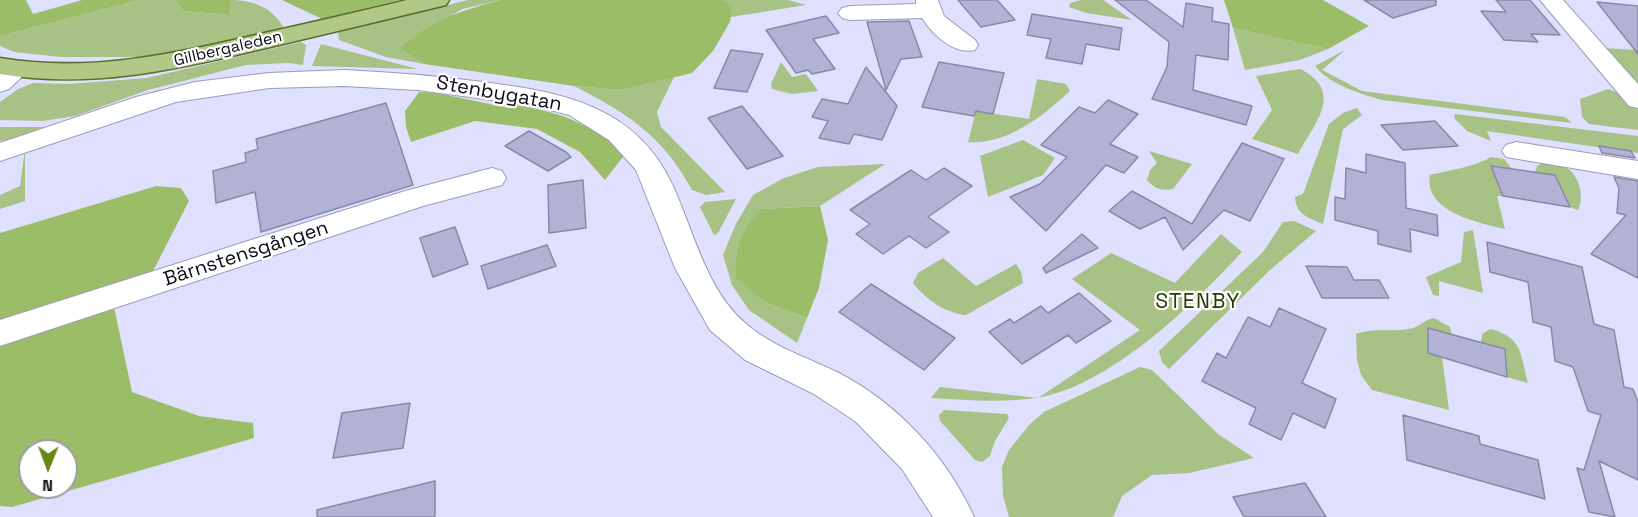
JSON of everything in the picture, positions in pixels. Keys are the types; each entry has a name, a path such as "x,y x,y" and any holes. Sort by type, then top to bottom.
{"main road":[{"name":"Gillbergaleden","path":"5,73 82,72 168,63 437,0"}],"street":[{"path":"1551,0 1638,100"},
{"path":"850,13 927,5 938,24 966,45"},
{"name":"Stenbygatan","path":"0,152 59,135 157,99 194,90 284,79 339,77 423,81 549,100 579,110 616,132 640,155 658,182 698,283 722,321 746,343 826,384 879,417 914,454 954,517"},
{"path":"1516,151 1638,170"},
{"name":"Bärnstensgången","path":"0,333 415,198 492,178"}],"green space":[{"path":"0,0 26,0 33,14 82,0 140,0 0,36"},
{"path":"140,0 175,0 183,11 230,15 231,0 247,2 268,10 284,28 210,47 142,57 61,57 14,52 0,46 0,36"},
{"path":"175,0 231,0 230,15 183,11"},
{"path":"282,0 400,0 322,19"},
{"path":"468,0 502,0 462,9 400,49 424,64 386,57 339,40 338,32"},
{"path":"502,0 723,0 733,5 730,22 713,51 692,73 621,90 574,86 424,64 400,49 423,31 448,17"},
{"path":"723,0 788,0 806,5 731,17 733,5"},
{"path":"1081,0 1103,0 1132,20 1086,13 1069,7 1070,3"},
{"path":"1224,0 1323,0 1369,26 1328,49 1233,28"},
{"path":"1233,28 1328,49 1300,60 1245,70"},
{"path":"301,42 306,45 303,65 288,63 246,65 148,90 75,116 43,121 0,120 0,102 18,89 33,83 69,84 147,78"},
{"path":"321,44 418,69 312,66"},
{"path":"1604,48 1638,50 1638,86"},
{"path":"1345,50 1322,70 1362,91 1565,117 1572,123 1382,100 1346,88 1321,73 1315,66"},
{"path":"781,62 792,77 806,74 818,91 792,94 772,89 771,84"},
{"path":"1300,69 1314,78 1321,87 1324,97 1318,119 1298,154 1252,139 1272,110 1256,76"},
{"path":"674,77 657,112 661,127 725,192 706,195 692,190 681,171 656,140 611,106 574,86 621,90"},
{"path":"1037,79 1066,84 1070,91 1036,119 1010,134 982,142 968,142 976,111 1029,119"},
{"path":"1608,89 1622,94 1638,110 1638,130 1589,124 1582,117 1580,99"},
{"path":"419,92 437,93 509,108 512,104 559,115 598,133 626,153 605,180 580,152 537,129 475,121 411,142 406,127 405,111"},
{"path":"1357,108 1362,115 1343,129 1323,224 1308,218 1301,212 1295,197 1303,194 1329,124 1343,113"},
{"path":"1455,114 1638,136 1638,153 1487,131 1491,141 1467,131 1454,118"},
{"path":"0,127 59,127 18,140 0,141"},
{"path":"1023,140 1055,158 1043,175 988,197 980,156"},
{"path":"25,149 25,201 0,209 0,195 20,186"},
{"path":"1149,151 1192,164 1173,189 1158,189 1147,180 1150,170 1157,163"},
{"path":"1491,157 1504,159 1512,169 1492,166 1503,196 1497,196 1505,229 1455,213 1435,198 1430,187 1430,175 1470,166"},
{"path":"1545,162 1562,165 1574,174 1581,192 1578,210 1570,207 1535,172 1537,166"},
{"path":"885,164 820,206 761,209 767,303 807,318 797,343 749,310 732,285 723,255 736,224 753,195 784,178 818,167"},
{"path":"156,186 181,188 189,201 151,275 0,324 0,233"},
{"path":"736,199 718,233 714,235 700,207 705,202"},
{"path":"820,206 828,240 819,288 807,318 767,303 736,278 738,249 744,232 761,209"},
{"path":"1294,221 1316,231 1270,270 1169,369 1162,362 1159,351 1263,252 1283,222"},
{"path":"1473,230 1483,293 1439,281 1439,296 1433,295 1426,277 1461,262 1464,232"},
{"path":"1221,234 1242,252 1175,318 1121,361 1064,391 1039,397 1140,330 1072,279 1111,253 1175,283"},
{"path":"943,258 976,286 1016,264 1021,272 1023,283 966,315 951,312 930,300 913,283 918,273"},
{"path":"113,302 132,392 199,416 253,423 254,438 78,488 78,439 18,439 18,499 40,499 12,507 0,506 0,339"},
{"path":"1434,318 1450,327 1452,335 1428,329 1428,353 1442,357 1449,410 1372,390 1361,375 1357,360 1356,334 1413,328"},
{"path":"1490,329 1501,332 1514,342 1521,355 1528,383 1507,377 1504,349 1481,342 1482,334"},
{"path":"1140,367 1152,370 1218,434 1254,458 1189,473 1152,475 1122,496 1113,517 1009,517 1003,496 1002,467 1009,450 1030,424 1044,412"},
{"path":"940,387 1037,398 997,401 931,398"},
{"path":"944,410 1007,414 1009,418 995,441 990,456 982,462 975,460 940,421 939,415"}],"building":[{"path":"958,0 997,0 1015,20 981,27"},
{"path":"1115,0 1146,0 1183,27 1186,3 1213,8 1212,21 1229,24 1228,60 1196,55 1193,90 1252,106 1246,125 1152,99 1167,67 1169,42"},
{"path":"1364,0 1436,0 1436,5 1393,18"},
{"path":"1496,0 1530,0 1560,35 1531,34 1538,42 1504,40 1481,11 1506,12"},
{"path":"1597,2 1638,6 1638,54"},
{"path":"1032,14 1122,28 1119,50 1086,44 1082,64 1046,58 1051,39 1027,35"},
{"path":"826,16 839,33 813,39 835,69 812,74 808,70 796,73 766,30"},
{"path":"909,21 922,57 901,59 886,90 867,22"},
{"path":"731,50 763,54 747,92 714,88"},
{"path":"939,62 1004,73 993,114 976,111 974,116 922,107"},
{"path":"866,67 897,106 882,140 854,134 849,144 819,138 828,121 812,117 822,99 848,104"},
{"path":"1108,100 1138,114 1110,144 1138,157 1124,173 1106,165 1046,231 1010,197 1040,184 1067,157 1041,145 1079,107 1095,113"},
{"path":"386,103 413,185 261,232 255,192 216,203 213,171 246,162 245,153 258,149 256,139"},
{"path":"742,106 783,156 747,169 708,118"},
{"path":"1435,121 1458,146 1403,150 1381,125"},
{"path":"529,131 571,157 548,171 505,146"},
{"path":"1242,143 1284,159 1250,221 1224,210 1183,250 1165,217 1140,229 1109,211 1132,191 1192,224"},
{"path":"1599,146 1631,151 1635,158 1602,153"},
{"path":"1366,154 1405,163 1406,208 1437,215 1438,236 1410,229 1411,252 1378,244 1378,231 1335,220 1335,197 1345,199 1346,168 1366,173"},
{"path":"1491,166 1555,175 1570,207 1503,196"},
{"path":"944,168 972,186 928,217 949,232 926,248 909,236 883,254 856,234 870,224 850,210 911,170 926,180"},
{"path":"1614,177 1638,181 1638,278 1591,254 1626,215 1617,213 1619,188"},
{"path":"583,180 586,228 549,233 548,185"},
{"path":"455,227 468,264 433,277 420,238"},
{"path":"1082,234 1098,248 1046,273 1043,268"},
{"path":"1487,242 1582,267 1594,324 1614,330 1624,387 1633,389 1638,402 1638,480 1599,461 1615,517 1589,512 1577,468 1584,470 1601,415 1588,411 1573,367 1555,361 1551,327 1533,322 1528,282 1490,272"},
{"path":"547,245 556,266 488,289 481,266"},
{"path":"1306,266 1347,267 1354,280 1379,280 1389,298 1322,298"},
{"path":"871,284 955,338 924,370 839,312"},
{"path":"1079,293 1111,321 1076,343 1068,335 1022,364 989,332 1010,319 1014,323 1041,306 1048,313"},
{"path":"1279,308 1326,329 1302,383 1336,399 1325,428 1293,413 1281,440 1249,424 1256,408 1202,381 1217,353 1226,358 1248,317 1270,327"},
{"path":"1428,328 1505,349 1507,377 1428,353"},
{"path":"410,403 403,448 333,458 342,413"},
{"path":"1403,415 1479,436 1480,444 1538,460 1545,499 1407,460"},
{"path":"435,481 435,517 317,517 317,510"},
{"path":"1305,483 1326,517 1244,517 1233,497"}],"district":[{"name":"STENBY","path":"1198,302"}]}
